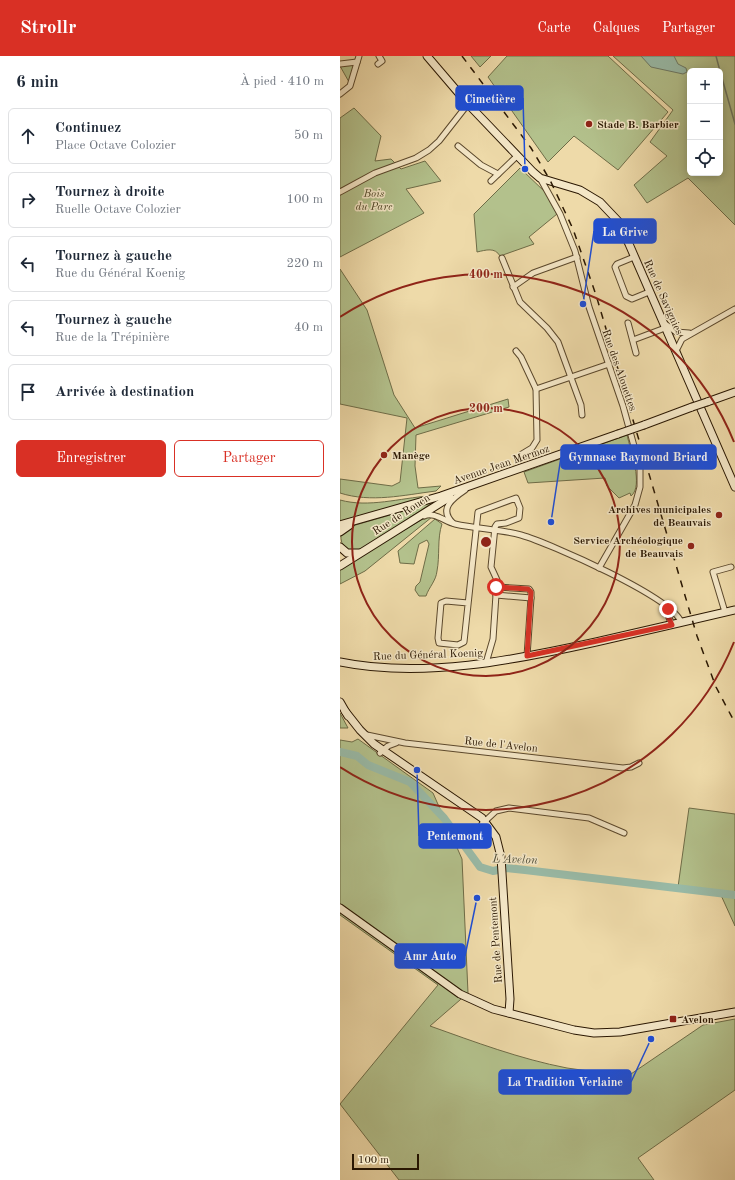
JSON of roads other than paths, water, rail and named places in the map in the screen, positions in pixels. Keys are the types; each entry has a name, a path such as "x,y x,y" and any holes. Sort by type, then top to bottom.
{"street":[{"path":"340,94 350,86 359,56"},
{"path":"378,64 382,61 379,56"},
{"name":"Rue de Savignies","path":"427,56 468,104 540,178 580,190 600,202 619,224 735,487"},
{"path":"340,64 357,62"},
{"path":"340,192 378,171 416,158 429,150 439,141 468,104"},
{"path":"458,146 481,165 498,174"},
{"path":"491,181 517,156"},
{"name":"Rue des Alouettes","path":"540,178 562,219 577,258 589,308 609,364 640,468 639,496 599,568"},
{"path":"634,257 615,265 614,269 628,299 634,299 649,292"},
{"path":"502,258 513,287 526,310 544,325 556,339 581,406 582,415"},
{"path":"513,287 534,273 577,258"},
{"path":"676,351 682,338 735,309"},
{"path":"661,320 678,333 695,331"},
{"path":"628,323 636,353"},
{"path":"633,340 665,328"},
{"path":"516,351 521,357 536,389 537,440 532,448 522,454"},
{"path":"536,389 609,364"},
{"name":"Avenue Jean Mermoz","path":"340,525 476,485 735,392"},
{"name":"Rue de Rouen","path":"340,566 442,501 476,485"},
{"path":"436,516 446,508 451,500 467,488"},
{"path":"468,603 446,601 441,603 438,638 439,643 458,645 463,643 468,603 475,528 478,511 516,498 520,508 520,517 506,523 497,524 495,531 491,567 497,577 496,595 493,639 486,663"},
{"path":"446,508 448,517 457,525"},
{"path":"405,524 427,514 436,516 457,525 527,537 572,554 634,586 663,605 679,618 681,622"},
{"path":"340,532 344,528 367,518"},
{"path":"340,547 347,553 361,553"},
{"path":"725,612 713,572 732,567"},
{"path":"496,587 529,590 531,592 527,656"},
{"path":"496,595 531,598"},
{"path":"663,605 672,625"},
{"name":"Rue du Général Koenig","path":"340,662 383,668 459,666 486,663 527,656 735,610"},
{"name":"Rue de Pentemont","path":"340,702 360,736 483,822 495,845 501,865 510,999 509,1013"},
{"name":"Rue de Pentemont","path":"346,712 362,732 380,750"},
{"name":"Rue de l'Avelon","path":"362,732 375,738 405,743 623,768 631,767 639,763"},
{"path":"380,750 382,743 388,740"},
{"path":"380,750 391,744 405,743"},
{"path":"483,822 499,810 512,809 589,818 624,832"},
{"path":"340,908 444,984 473,1001 509,1013 574,1030 602,1033 735,1012"}],"waterway":[{"path":"716,56 719,68"},
{"path":"723,82 735,124"},
{"name":"L'Avelon","path":"340,752 357,756 368,765 410,782 444,818 480,867 493,871 507,868 735,895"}],"railway":[{"path":"462,56 531,148 550,180 573,229 596,295 697,636 716,687 735,723"}],"place":[{"name":"Stade B. Barbier","path":"589,124"},
{"name":"Cimetière","path":"525,169"},
{"name":"La Grive","path":"583,304"},
{"name":"Manège","path":"384,455"},
{"name":"Archives municipales de Beauvais","path":"719,515"},
{"name":"Gymnase Raymond Briard","path":"551,522"},
{"name":"Service Archéologique de Beauvais","path":"691,546"},
{"name":"Pentemont","path":"417,770"},
{"name":"Amr Auto","path":"477,898"},
{"name":"Avelon","path":"673,1019"},
{"name":"La Tradition Verlaine","path":"651,1039"}],"park label":[{"name":"Bois du Parc","path":"374,199"}]}
